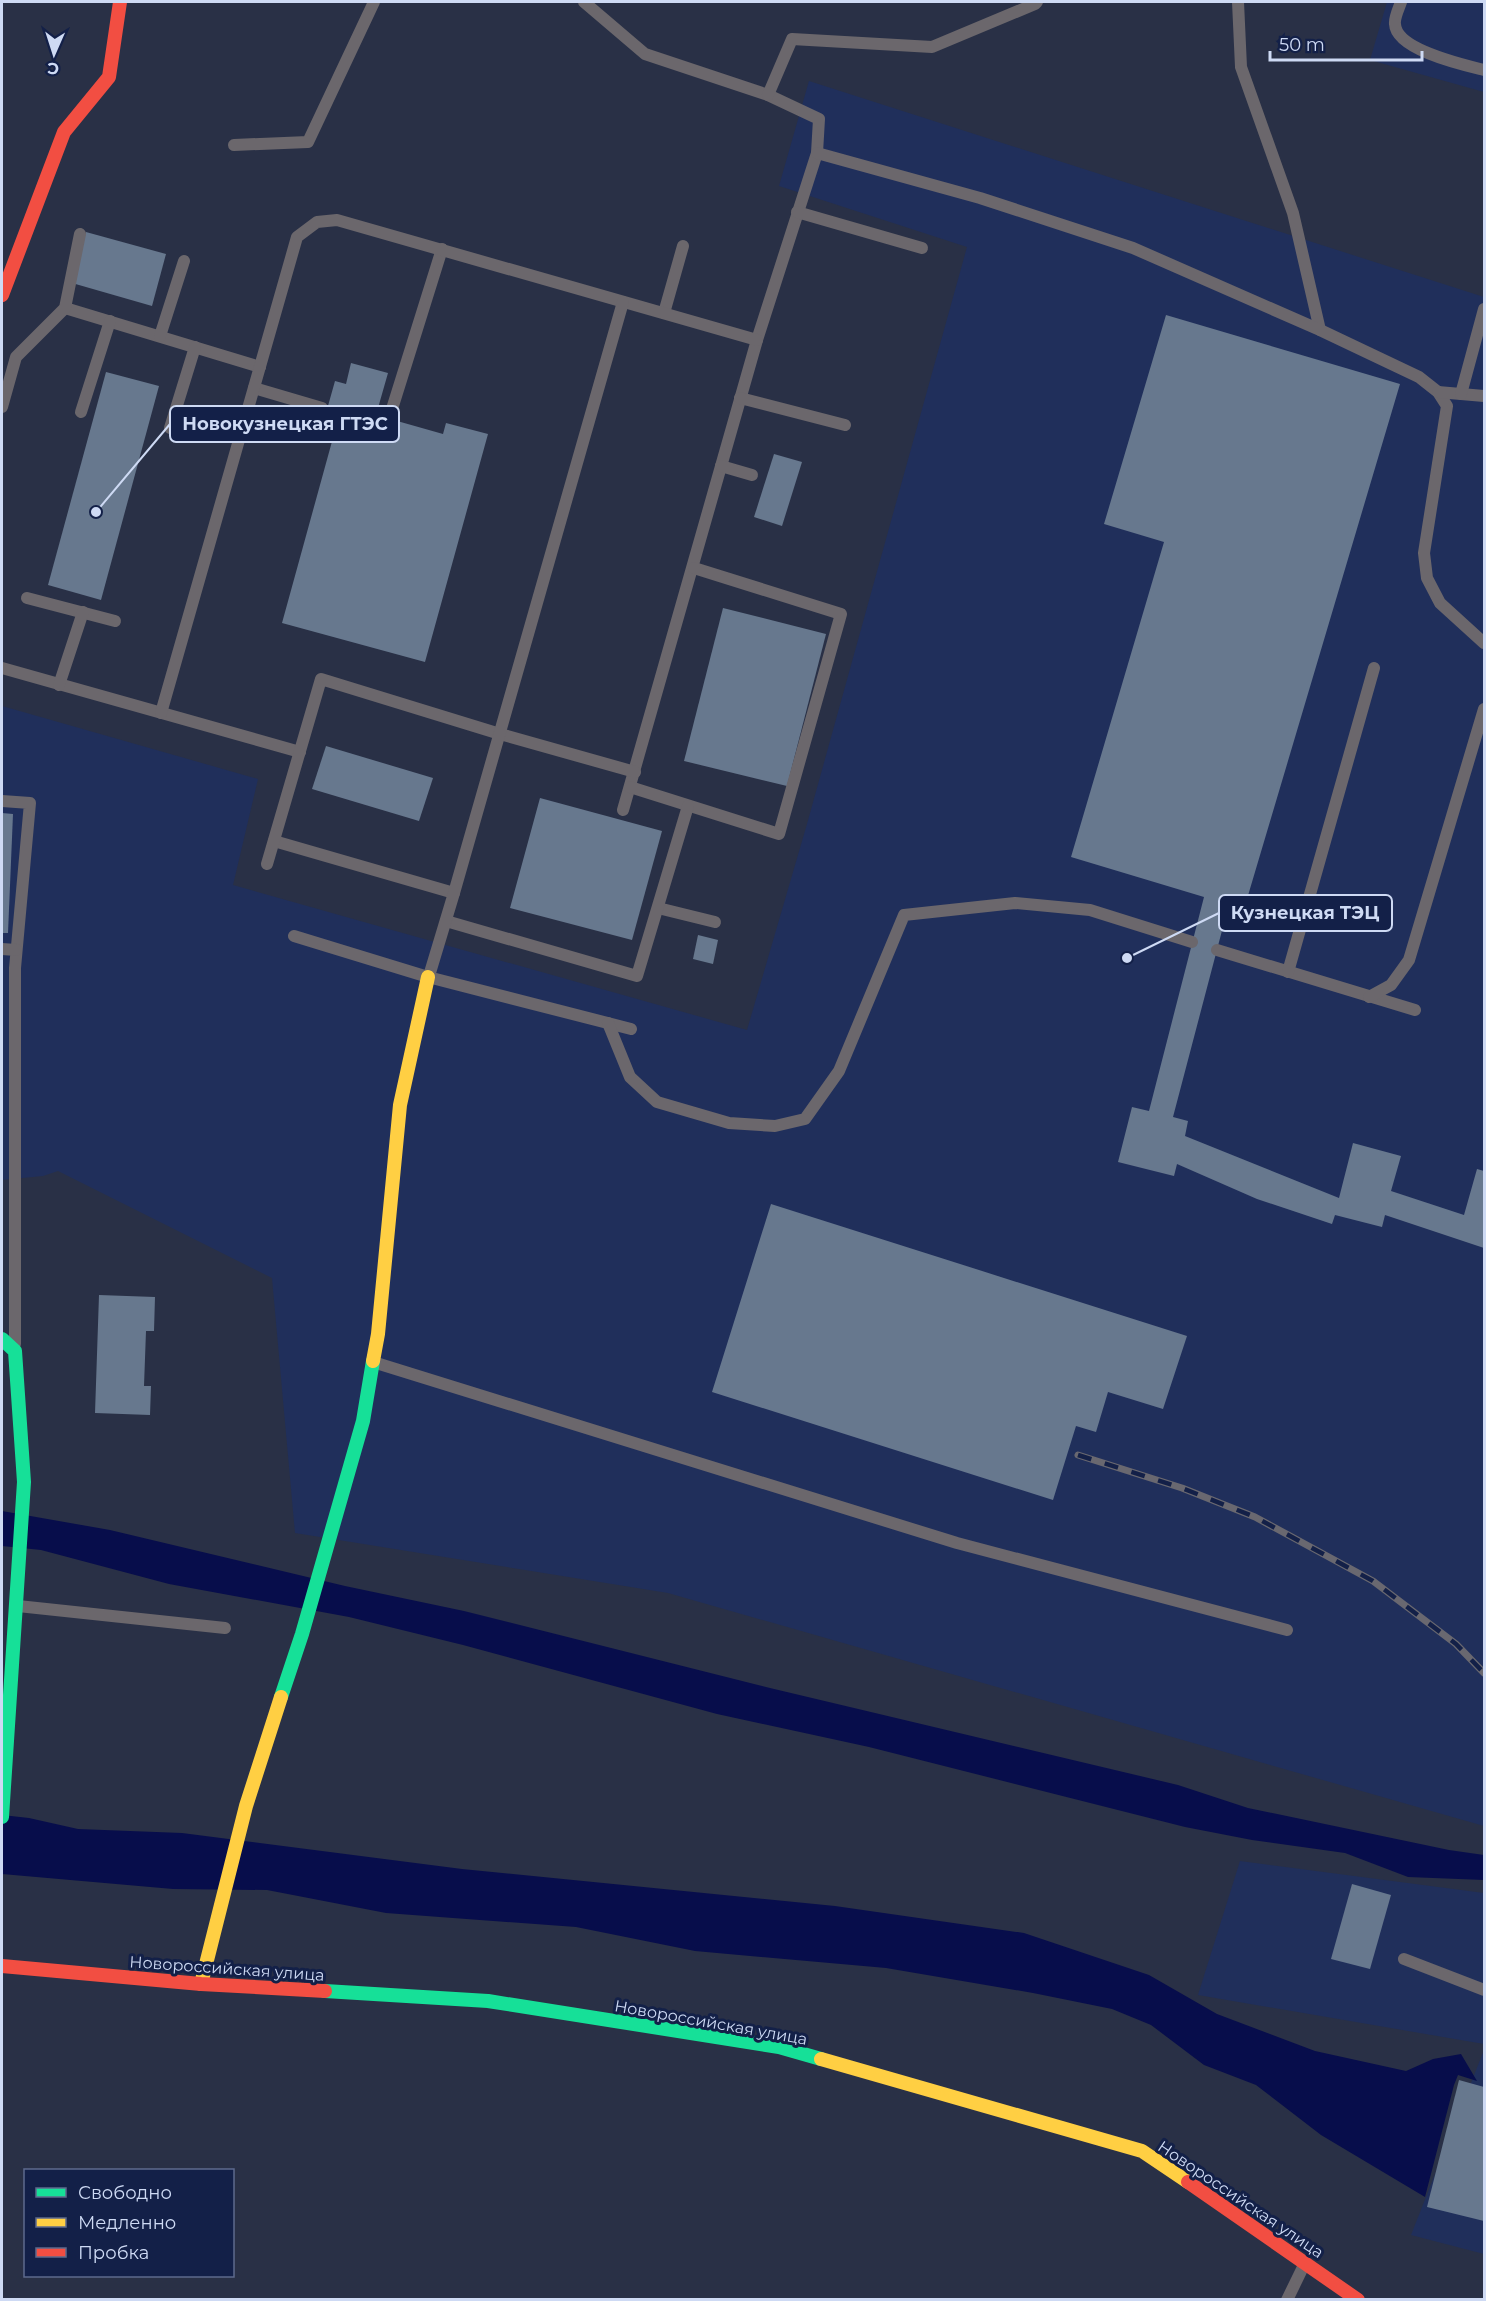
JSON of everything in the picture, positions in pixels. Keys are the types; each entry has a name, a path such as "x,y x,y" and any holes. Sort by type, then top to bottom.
{"street":[{"path":"2,295 64,132 109,77 120,2"},
{"path":"201,1984 246,1806 302,1634 363,1420 378,1334 400,1105 428,977"},
{"path":"2,1339 15,1351 24,1482 2,1817"},
{"name":"Новороссийская улица","path":"2,1966 201,1984 488,2001 779,2047 1142,2151 1358,2300"}],"lane":[{"path":"234,145 308,142 374,2"},
{"path":"584,2 645,54 768,95 819,119 818,153 757,340 694,568 623,810"},
{"path":"768,95 792,39 932,47 1036,2"},
{"path":"1238,2 1240,67 1293,213 1320,330"},
{"path":"1401,2 1394,24 1398,34 1408,43 1439,58 1485,70"},
{"path":"818,153 980,198 1133,248 1320,330 1419,377 1438,392 1447,406 1424,553 1427,578 1440,603 1485,643"},
{"path":"797,212 922,248"},
{"path":"162,713 297,237 317,222 337,220 757,340"},
{"path":"2,407 16,357 65,308 80,234"},
{"path":"664,313 683,246"},
{"path":"392,409 442,249"},
{"path":"160,336 184,261"},
{"path":"428,977 623,302"},
{"path":"65,308 260,367"},
{"path":"1461,394 1485,309"},
{"path":"81,412 110,321"},
{"path":"170,428 195,347"},
{"path":"254,388 322,408"},
{"path":"1438,392 1485,396"},
{"path":"740,398 845,425"},
{"path":"721,466 752,475"},
{"path":"630,788 779,834 841,614 694,568"},
{"path":"27,598 115,621"},
{"path":"60,685 83,612"},
{"path":"2,668 300,752"},
{"path":"1288,972 1374,668"},
{"path":"267,864 321,679 500,734 635,771"},
{"path":"1369,997 1391,985 1409,960 1485,710"},
{"path":"2,801 30,803 16,950 15,1351"},
{"path":"446,921 637,976 688,806"},
{"path":"274,842 454,893"},
{"path":"608,1023 630,1077 657,1102 729,1124 775,1126 806,1119 839,1071 904,915 1015,903 1090,910 1192,942"},
{"path":"658,908 715,922"},
{"path":"294,936 428,977 631,1029"},
{"path":"2,949 16,950"},
{"path":"1217,950 1414,1010"},
{"path":"373,1362 957,1543 1287,1630"},
{"path":"2,1603 225,1628"},
{"path":"1404,1959 1485,1990"},
{"path":"1287,2300 1305,2262"}],"shaded area":[{"path":"1387,2 1484,2 1484,92 1370,60"},
{"path":"809,81 1484,297 1484,1826 668,1593 295,1533 272,1278 58,1171 43,1176 2,1180 2,706 258,779 233,885 747,1030 807,824 967,247 779,186"},
{"path":"2,1511 110,1530 345,1586 464,1611 770,1688 1178,1785 1248,1808 1449,1850 1484,1855 1484,1880 1408,1877 1345,1853 1252,1840 1185,1827 869,1747 717,1714 463,1645 349,1617 169,1584 41,1550 2,1546"},
{"path":"2,1815 29,1818 78,1829 182,1833 462,1869 835,1906 1024,1933 1149,1975 1217,2014 1315,2051 1406,2071 1433,2059 1461,2054 1477,2081 1458,2075 1425,2197 1321,2135 1256,2085 1204,2065 1151,2025 1112,2009 886,1968 695,1951 576,1927 386,1913 267,1890 173,1889 2,1874"},
{"path":"1240,1861 1484,1893 1484,2044 1198,1995"},
{"path":"1484,2050 1484,2254 1411,2235"}],"building":[{"path":"86,232 166,254 152,306 72,283"},
{"path":"1166,315 1400,384 1244,909 1229,904 1173,1117 1188,1121 1185,1136 1339,1198 1353,1143 1401,1156 1391,1191 1464,1215 1477,1169 1484,1171 1484,1248 1385,1215 1382,1227 1335,1215 1332,1224 1257,1199 1177,1164 1174,1176 1118,1162 1132,1107 1149,1111 1204,897 1071,857 1164,542 1104,524"},
{"path":"351,363 388,373 376,415 443,434 446,423 488,434 425,662 282,623 339,416 326,413 335,381 346,384"},
{"path":"106,372 159,386 101,600 48,585"},
{"path":"774,454 802,462 782,526 754,517"},
{"path":"723,608 826,634 787,786 684,761"},
{"path":"326,746 433,778 419,821 312,789"},
{"path":"540,798 662,831 632,940 510,908"},
{"path":"2,813 13,814 8,933 2,933"},
{"path":"698,935 718,940 713,964 693,959"},
{"path":"771,1204 1187,1336 1163,1409 1108,1392 1096,1432 1076,1426 1053,1500 712,1392"},
{"path":"99,1295 155,1297 154,1331 146,1331 144,1386 151,1386 150,1415 95,1413"},
{"path":"1352,1884 1391,1895 1370,1969 1331,1959"},
{"path":"1459,2080 1484,2087 1484,2221 1427,2207"}],"railway":[{"path":"1078,1455 1182,1488 1255,1517 1373,1581 1456,1644 1484,1673"}],"traffic: fast":[{"path":"2,1339 15,1351 24,1482 2,1817"},
{"path":"281,1697 302,1634 363,1421 373,1361"},
{"path":"325,1991 488,2001 779,2047 821,2059"}],"traffic: slow":[{"path":"373,1361 378,1334 400,1105 428,977"},
{"path":"201,1984 246,1806 281,1697"},
{"path":"821,2059 1142,2151 1188,2182"}],"traffic: jam":[{"path":"2,295 64,132 109,77 120,2"},
{"path":"2,1966 201,1984 325,1991"},
{"path":"1188,2182 1358,2300"}],"place":[{"name":"Новокузнецкая ГТЭС","path":"96,512"},
{"name":"Кузнецкая ТЭЦ","path":"1127,958"}]}
